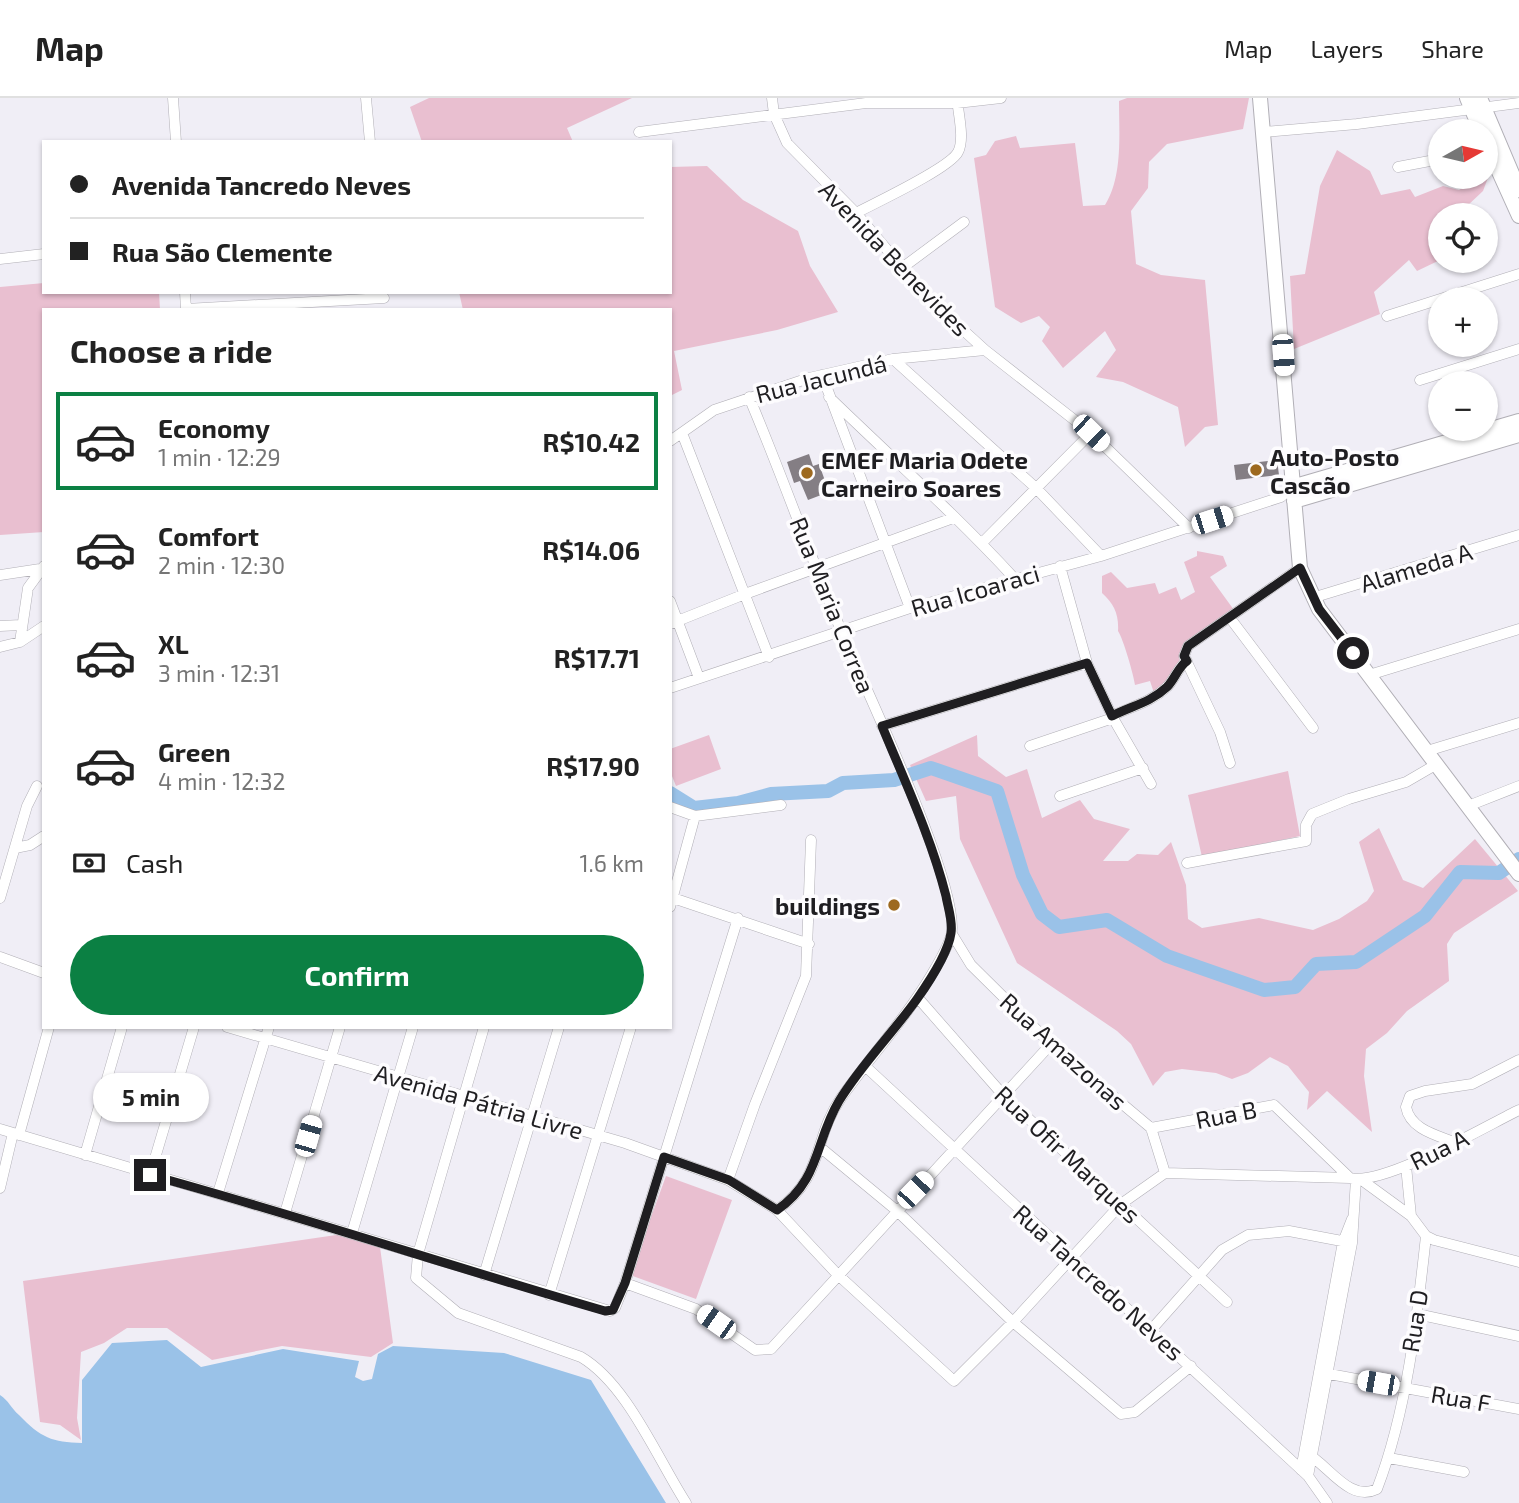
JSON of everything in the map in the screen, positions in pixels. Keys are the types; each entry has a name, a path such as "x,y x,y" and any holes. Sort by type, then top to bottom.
{"street":[{"path":"173,98 176,140"},
{"path":"366,98 370,140"},
{"path":"772,98 774,114"},
{"path":"639,132 866,103 1001,98"},
{"path":"1260,98 1289,495 1300,568 1312,598 1519,874"},
{"path":"856,214 956,156 960,145 957,100"},
{"path":"1263,132 1357,124 1475,103 1519,103"},
{"name":"Avenida Benevides","path":"774,114 794,151 856,214 928,298 985,350 1091,433 1189,528"},
{"path":"1398,167 1428,161"},
{"path":"1498,162 1519,190"},
{"path":"1506,175 1519,216"},
{"path":"902,268 964,222"},
{"path":"0,259 42,254"},
{"path":"1387,316 1519,274"},
{"path":"200,308 383,295"},
{"path":"1420,380 1519,349"},
{"name":"Rua Jacundá","path":"672,440 714,410 822,375 893,359 985,350"},
{"path":"893,359 1036,488 1101,556"},
{"path":"822,375 887,541 910,608"},
{"name":"Rua Maria Correa","path":"749,397 841,631 906,782 941,878 951,934"},
{"path":"829,397 982,543 1015,579"},
{"path":"1289,495 1446,449 1519,421"},
{"path":"682,433 769,657"},
{"path":"982,543 1091,433"},
{"path":"1446,449 1519,435"},
{"name":"Rua Icoaraci","path":"672,687 910,608 1101,556 1289,495"},
{"path":"699,678 674,622 953,518"},
{"name":"Alameda A","path":"1312,598 1519,535"},
{"path":"1060,566 1087,663 1151,785"},
{"path":"0,575 42,567"},
{"path":"20,642 28,588 42,567"},
{"path":"1230,763 1220,732 1184,656 1188,646 1300,568"},
{"path":"1230,618 1313,728"},
{"path":"0,626 21,625"},
{"path":"0,648 20,642 42,627"},
{"path":"1369,676 1519,629"},
{"path":"1030,747 1152,700 1187,661"},
{"path":"882,726 1087,663"},
{"path":"1427,751 1519,723"},
{"path":"1187,863 1306,841 1306,825 1312,814 1349,799 1406,782 1437,764"},
{"path":"1060,796 1143,768"},
{"path":"0,898 27,806 37,786"},
{"path":"1468,806 1519,786"},
{"path":"672,808 695,816 781,805"},
{"path":"672,896 695,816"},
{"path":"15,848 30,845 42,837"},
{"path":"729,1180 755,1104 806,976 811,840"},
{"path":"672,900 738,918 809,944"},
{"path":"0,1129 352,1233 549,1295 610,1311 615,1308 625,1283 738,918"},
{"path":"777,1210 800,1192 840,1100 918,998 944,953 951,934"},
{"name":"Rua Amazonas","path":"951,934 971,965 1051,1044 1151,1128 1165,1173"},
{"path":"0,957 42,972"},
{"name":"Rua Ofir Marques","path":"918,998 1004,1096 1227,1302"},
{"path":"0,1188 48,1029"},
{"path":"85,1155 121,1029"},
{"path":"150,1175 193,1029"},
{"name":"Avenida Pátria Livre","path":"243,1029 267,1032 331,1058 533,1115 729,1180 777,1210 837,1275 954,1381 1013,1322"},
{"path":"285,1213 339,1029"},
{"path":"352,1233 413,1029"},
{"path":"483,1029 418,1254 416,1278 458,1313 581,1357 598,1367 617,1389 686,1503"},
{"path":"484,1275 558,1029"},
{"path":"549,1295 630,1029"},
{"path":"218,1193 267,1032"},
{"path":"625,1283 696,1309 755,1350 771,1349 1051,1044"},
{"path":"1454,1142 1431,1133 1413,1121 1406,1107 1410,1096 1472,1084 1519,1060"},
{"name":"Rua Tancredo Neves","path":"865,1066 1305,1473 1327,1503"},
{"name":"Rua B","path":"1151,1128 1274,1105 1356,1179 1411,1216 1426,1236"},
{"name":"Rua A","path":"1356,1179 1406,1166 1519,1110"},
{"path":"821,1148 896,1210 1013,1322 1121,1414 1131,1414 1191,1366"},
{"path":"1406,1166 1411,1216"},
{"path":"1013,1322 1121,1204 1165,1173 1356,1179 1352,1219 1305,1473"},
{"path":"1151,1330 1230,1244 1257,1233 1289,1231 1348,1242"},
{"path":"1426,1236 1519,1262"},
{"name":"Rua D","path":"1310,1455 1344,1489 1363,1496 1377,1489 1389,1458 1403,1387 1417,1314 1426,1236"},
{"path":"1417,1314 1519,1336"},
{"name":"Rua F","path":"1324,1373 1519,1409"},
{"path":"1389,1458 1464,1472"}],"shaded area":[{"path":"429,98 632,98 567,128 572,140 421,140 410,107"},
{"path":"1127,98 1249,98 1243,129 1167,144 1149,162 1148,188 1131,211 1136,264 1161,275 1205,280 1218,425 1205,427 1185,447 1178,407 1123,382 1096,377 1116,350 1105,331 1063,368 1042,341 1050,327 1039,316 1021,323 995,307 974,158 986,155 995,141 1016,136 1020,148 1075,143 1083,206 1105,205 1111,194 1117,168 1119,101"},
{"path":"1337,150 1370,171 1381,195 1410,189 1415,197 1435,189 1484,189 1470,203 1428,203 1428,266 1417,271 1409,260 1374,292 1380,314 1294,349 1290,276 1305,274 1320,186"},
{"path":"707,166 743,200 798,231 810,266 838,312 777,330 674,351 682,390 672,395 672,308 463,308 459,294 672,294 672,167"},
{"path":"42,283 42,294 159,294 160,308 42,308 42,532 0,535 0,287"},
{"path":"1197,551 1223,556 1227,566 1210,577 1234,610 1180,658 1175,672 1154,693 1150,681 1135,685 1118,631 1115,610 1102,593 1102,576 1111,572 1127,588 1155,583 1159,594 1176,587 1181,600 1195,592 1184,562 1197,556"},
{"path":"709,735 721,769 676,786 672,776 672,748"},
{"path":"977,735 978,756 1006,777 1027,769 1042,818 1080,800 1094,819 1130,829 1103,861 1128,861 1137,854 1158,855 1171,842 1186,885 1188,919 1202,928 1259,918 1313,930 1339,919 1367,901 1374,891 1359,842 1379,828 1403,880 1423,888 1475,839 1518,891 1454,933 1447,944 1449,981 1407,1011 1387,1033 1366,1049 1364,1076 1372,1132 1327,1091 1307,1110 1309,1092 1288,1066 1270,1057 1248,1073 1232,1079 1216,1073 1182,1069 1165,1072 1153,1086 1131,1044 1117,1031 1017,963 960,839 956,796 926,801 910,765"},
{"path":"1288,771 1300,836 1202,857 1188,795"},
{"path":"666,1176 732,1200 696,1299 630,1275"},
{"path":"343,1234 380,1247 393,1343 371,1357 282,1346 212,1360 167,1328 127,1328 104,1343 81,1352 77,1418 81,1440 60,1425 40,1422 23,1281"}],"water":[{"path":"167,1340 201,1367 283,1349 359,1361 355,1377 363,1381 372,1379 378,1354 393,1346 504,1353 591,1380 666,1503 0,1503 0,1395 41,1434 55,1440 82,1443 82,1380 112,1343"}],"building":[{"name":"EMEF Maria Odete Carneiro Soares","path":"809,454 813,466 819,464 829,492 808,500 800,481 794,483 787,462"},
{"name":"Auto-Posto Cascão","path":"1277,460 1279,475 1236,480 1234,465"}],"waterway":[{"path":"672,794 694,808 738,803 771,794 828,791 843,783 894,780 931,768 997,791 1023,875 1042,914 1059,927 1107,920 1167,956 1264,990 1295,987 1316,964 1356,962 1425,916 1460,872 1499,873 1519,859"}],"place":[{"name":"Auto-Posto Cascão","path":"1256,470"},
{"name":"EMEF Maria Odete Carneiro Soares","path":"807,473"},
{"name":"buildings","path":"894,905"}],"route":[{"path":"150,1175 352,1233 605,1311 613,1310 625,1283 664,1157 729,1180 777,1210 793,1199 807,1180 840,1100 918,998 944,953 951,934 951,923 941,878 933,851 882,726 1087,663 1112,716 1136,707 1152,700 1167,687 1181,665 1187,661 1184,656 1188,646 1300,568 1319,609 1353,653"}]}
